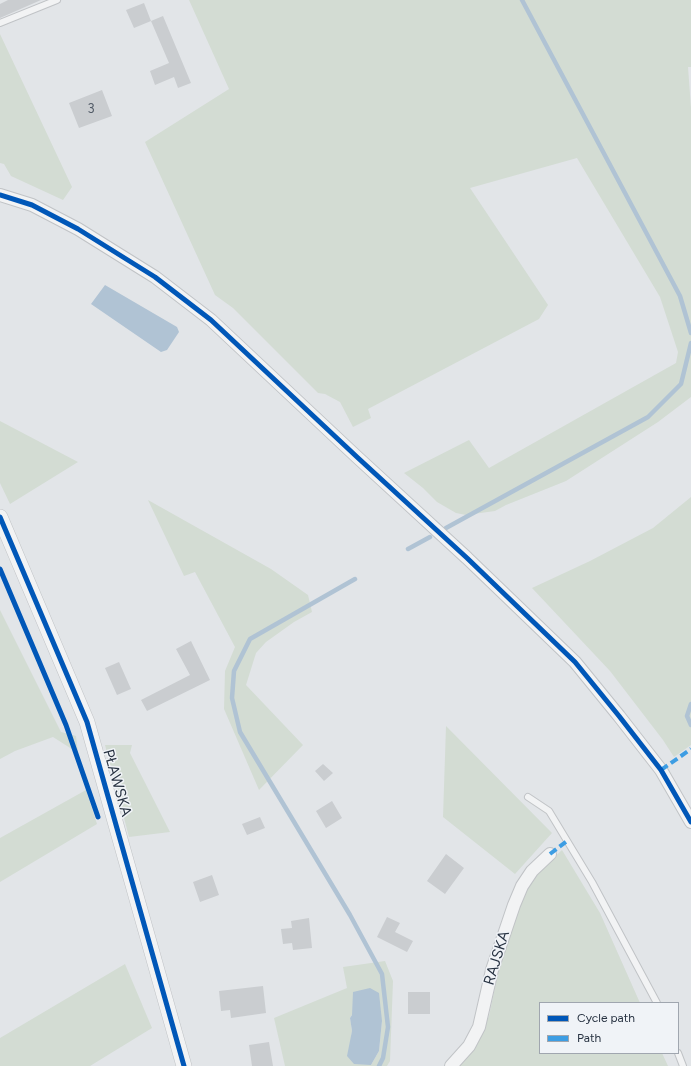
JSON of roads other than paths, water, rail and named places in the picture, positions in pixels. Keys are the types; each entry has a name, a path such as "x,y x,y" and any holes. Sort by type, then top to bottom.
{"street":[{"path":"0,196 32,204 78,229 155,277 211,320 357,457 468,558 575,662 620,716 661,770 691,822"},
{"name":"PŁAWSKA","path":"0,517 87,722 184,1066"},
{"name":"RAJSKA","path":"451,1066 469,1046 479,1027 492,970 522,886 532,871 550,854"}],"lane":[{"path":"0,23 57,0"},
{"path":"528,797 549,811 592,882 656,1002"},
{"path":"678,1054 683,1066"}],"water":[{"path":"105,285 177,327 179,332 167,350 161,352 91,304"},
{"path":"370,988 379,993 382,1021 379,1051 371,1065 354,1064 347,1056 352,1031 350,1018 352,1015 353,992"}],"waterway":[{"path":"522,0 680,296 691,333"},
{"path":"446,528 648,417 681,384 691,343"},
{"path":"408,549 430,537"},
{"path":"355,579 250,639 234,671 232,698 240,732 350,915 382,974 388,1027 383,1058 379,1066"},
{"path":"691,704 687,716 691,725"}]}
